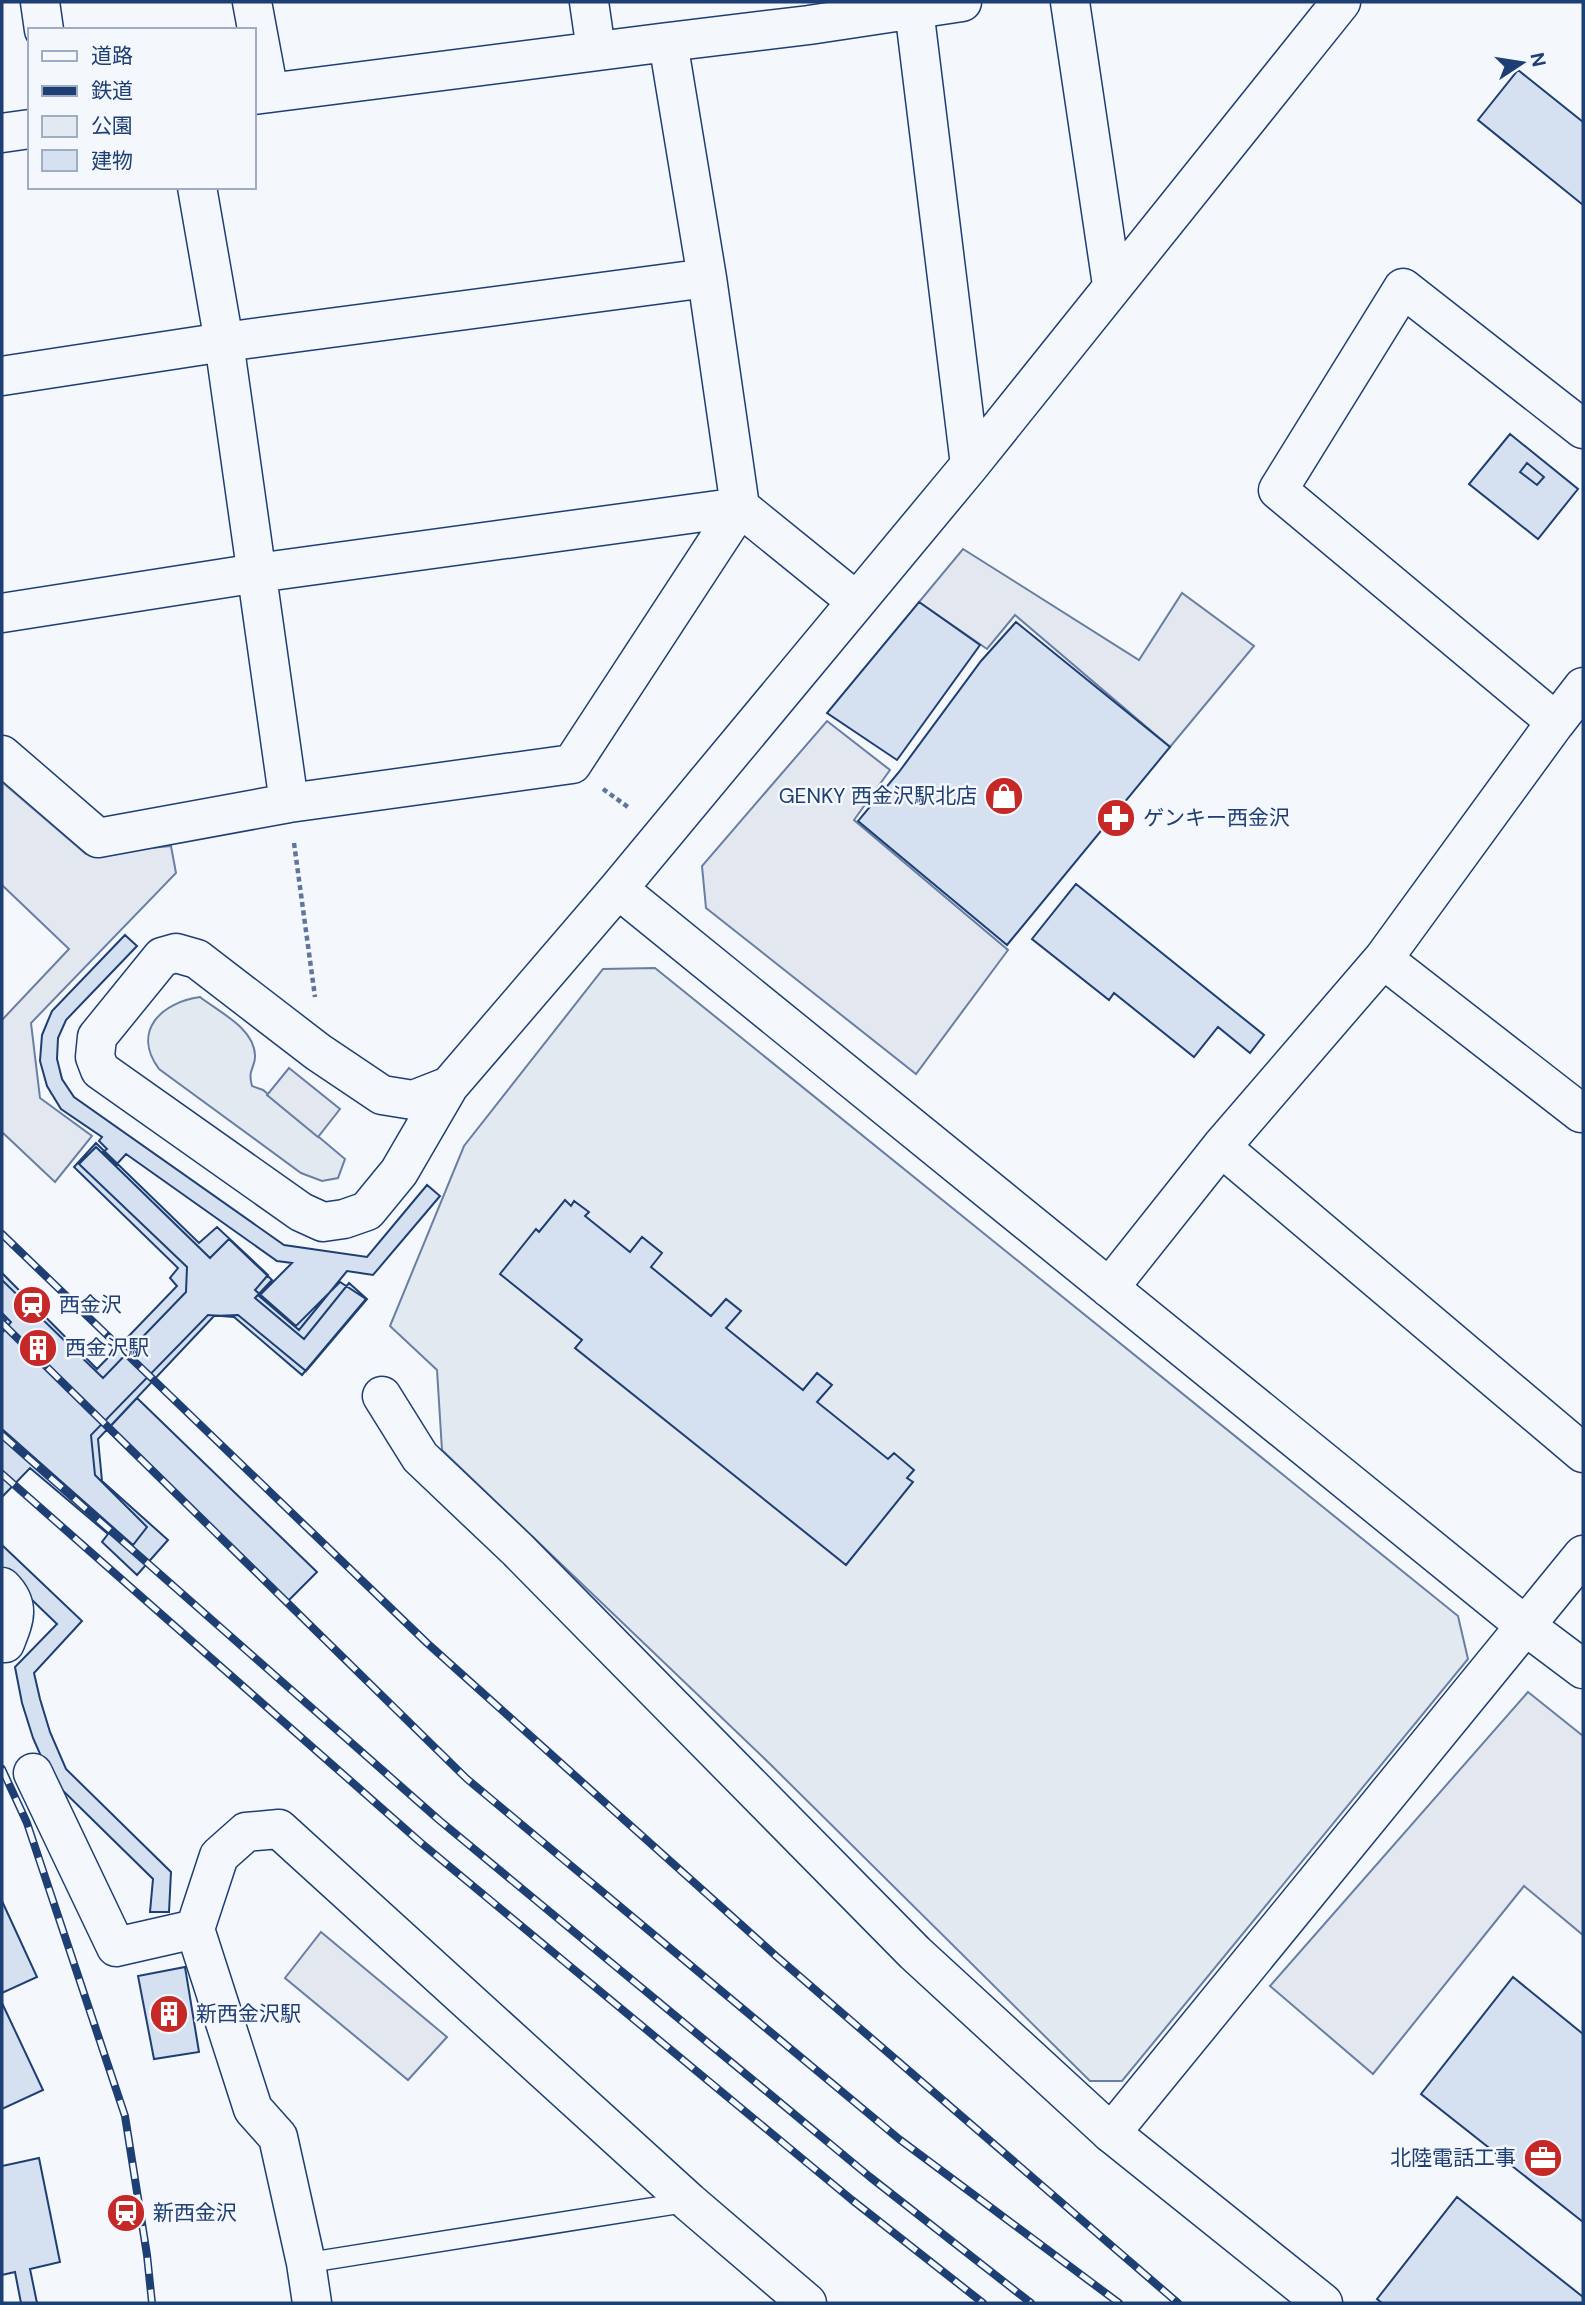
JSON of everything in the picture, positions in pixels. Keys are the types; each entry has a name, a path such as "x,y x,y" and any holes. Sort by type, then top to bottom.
{"street":[{"path":"40,2 44,28"},
{"path":"252,2 255,28"},
{"path":"589,2 596,50"},
{"path":"256,43 261,94 668,42 808,14 914,9 962,2"},
{"path":"1070,2 1112,285"},
{"path":"449,1086 351,1099 205,978 167,982 108,1038 108,1073 312,1214 367,1211 399,1172 449,1086 618,889 970,465 1341,2"},
{"path":"914,9 970,465"},
{"path":"2,755 98,838 289,803 572,764 740,507 707,278 668,42"},
{"path":"2,133 28,129"},
{"path":"197,189 224,342 289,803"},
{"path":"2,376 224,342 707,278"},
{"path":"1573,700 1556,722 1278,490 1403,288 1583,429"},
{"path":"2,613 257,573 740,507 856,601"},
{"path":"1109,1288 1221,1147 1383,959 1573,700"},
{"path":"618,889 1527,1627 1583,1669"},
{"path":"1383,959 1582,1113"},
{"path":"1221,1147 1583,1453"},
{"path":"382,1396 420,1457 518,1550 915,1953 1111,2133 1323,2303"},
{"path":"1111,2133 1527,1627 1583,1555"},
{"path":"2,1587 11,1596 15,1617 5,1643 2,1643"},
{"path":"33,1773 116,1947 195,1929"},
{"path":"312,2303 306,2263 278,2137 253,2109 195,1929 219,1856 246,1832 279,1829 689,2202 807,2303"}],"lane":[{"path":"306,2263 689,2202"}],"path":[{"path":"289,803 316,1009"}],"green space":[{"path":"655,968 1458,1616 1468,1659 1122,2081 1090,2081 768,1762 442,1450 437,1370 390,1326 464,1146 603,969"},
{"path":"200,997 234,1022 249,1037 255,1055 250,1075 252,1086 263,1090 345,1159 338,1178 322,1181 301,1173 159,1069 151,1055 148,1042 155,1021 174,1005"}],"shaded area":[{"path":"963,549 1139,660 1182,593 1254,646 1170,747 1015,615 987,649 919,602"},
{"path":"827,721 890,770 854,820 1008,950 916,1074 706,908 702,866"},
{"path":"2,782 86,854 171,846 176,873 31,1023 40,1098 92,1136 55,1182 2,1132 2,1020 69,949 2,885"},
{"path":"289,1068 340,1109 318,1137 267,1095"},
{"path":"1528,1692 1583,1736 1583,1935 1524,1886 1373,2074 1270,1986"},
{"path":"321,1932 447,2037 408,2080 285,1978"}],"building":[{"path":"1518,70 1583,122 1583,205 1478,120"},
{"path":"1510,434 1578,489 1538,539 1469,484"},
{"path":"1527,463 1544,477 1537,485 1520,472"},
{"path":"919,602 980,645 897,760 827,713"},
{"name":"GENKY 西金沢駅北店","path":"1016,622 1170,747 1007,945 858,821 899,772 981,661"},
{"path":"1076,884 1264,1035 1250,1053 1218,1027 1194,1057 1114,993 1109,1000 1032,939"},
{"path":"125,935 137,946 66,1020 58,1038 57,1059 62,1079 74,1097 284,1245 367,1257 427,1185 440,1196 373,1275 347,1271 299,1330 259,1296 292,1263 277,1261 126,1154 116,1165 103,1152 107,1149 99,1141 102,1137 61,1109 47,1086 40,1061 42,1035 52,1011"},
{"name":"西金沢駅","path":"96,1143 199,1243 217,1227 268,1275 255,1290 296,1326 340,1282 366,1299 302,1375 234,1317 208,1315 91,1435 95,1475 147,1527 133,1545 2,1429 2,1324 6,1320 2,1316 2,1273 97,1369 177,1286 170,1278 178,1268 74,1167"},
{"name":"西金沢駅","path":"96,1147 210,1258 229,1239 272,1280 255,1298 304,1339 349,1283 367,1299 306,1371 238,1315 214,1316 98,1439 102,1481 168,1540 137,1575 102,1542 108,1534 30,1468 2,1497 2,1333 11,1322 2,1313 2,1280 103,1378 186,1292 187,1267 79,1164"},
{"path":"565,1200 571,1206 574,1201 589,1212 585,1216 630,1252 642,1237 662,1253 651,1267 711,1316 726,1299 741,1311 726,1328 803,1390 817,1373 832,1385 817,1402 888,1459 894,1453 914,1470 907,1478 913,1482 846,1565 575,1348 582,1340 500,1274 536,1229 539,1232"},
{"path":"137,1398 317,1572 286,1603 107,1430"},
{"path":"2,1545 82,1621 34,1673 40,1699 50,1732 66,1769 171,1872 169,1912 150,1912 153,1879 51,1779 33,1738 15,1667 57,1624 2,1571"},
{"path":"2,1901 37,1977 2,1993"},
{"name":"新西金沢駅","path":"185,1967 199,2052 154,2059 138,1976"},
{"name":"北陸電話工事","path":"1513,1977 1583,2034 1583,2222 1421,2094"},
{"path":"2,2003 43,2090 2,2109"},
{"path":"39,2158 60,2262 30,2269 37,2303 21,2303 15,2272 2,2275 2,2166"},
{"path":"1457,2197 1583,2297 1583,2303 1382,2303 1377,2299"}],"railway":[{"path":"2,1234 427,1643 776,1956 1178,2303"},
{"path":"2,1323 467,1779 899,2139 1119,2303"},
{"path":"2,1435 439,1820 870,2177 1031,2303"},
{"path":"2,1474 420,1842 852,2200 983,2303"},
{"path":"2,1769 27,1823 125,2116 152,2303"}],"place":[{"name":"GENKY 西金沢駅北店","path":"1004,796"},
{"name":"ゲンキー西金沢","path":"1116,818"},
{"name":"西金沢","path":"32,1305"},
{"name":"西金沢駅","path":"38,1348"},
{"name":"新西金沢駅","path":"169,2014"},
{"name":"北陸電話工事","path":"1543,2158"},
{"name":"新西金沢","path":"126,2213"}]}
